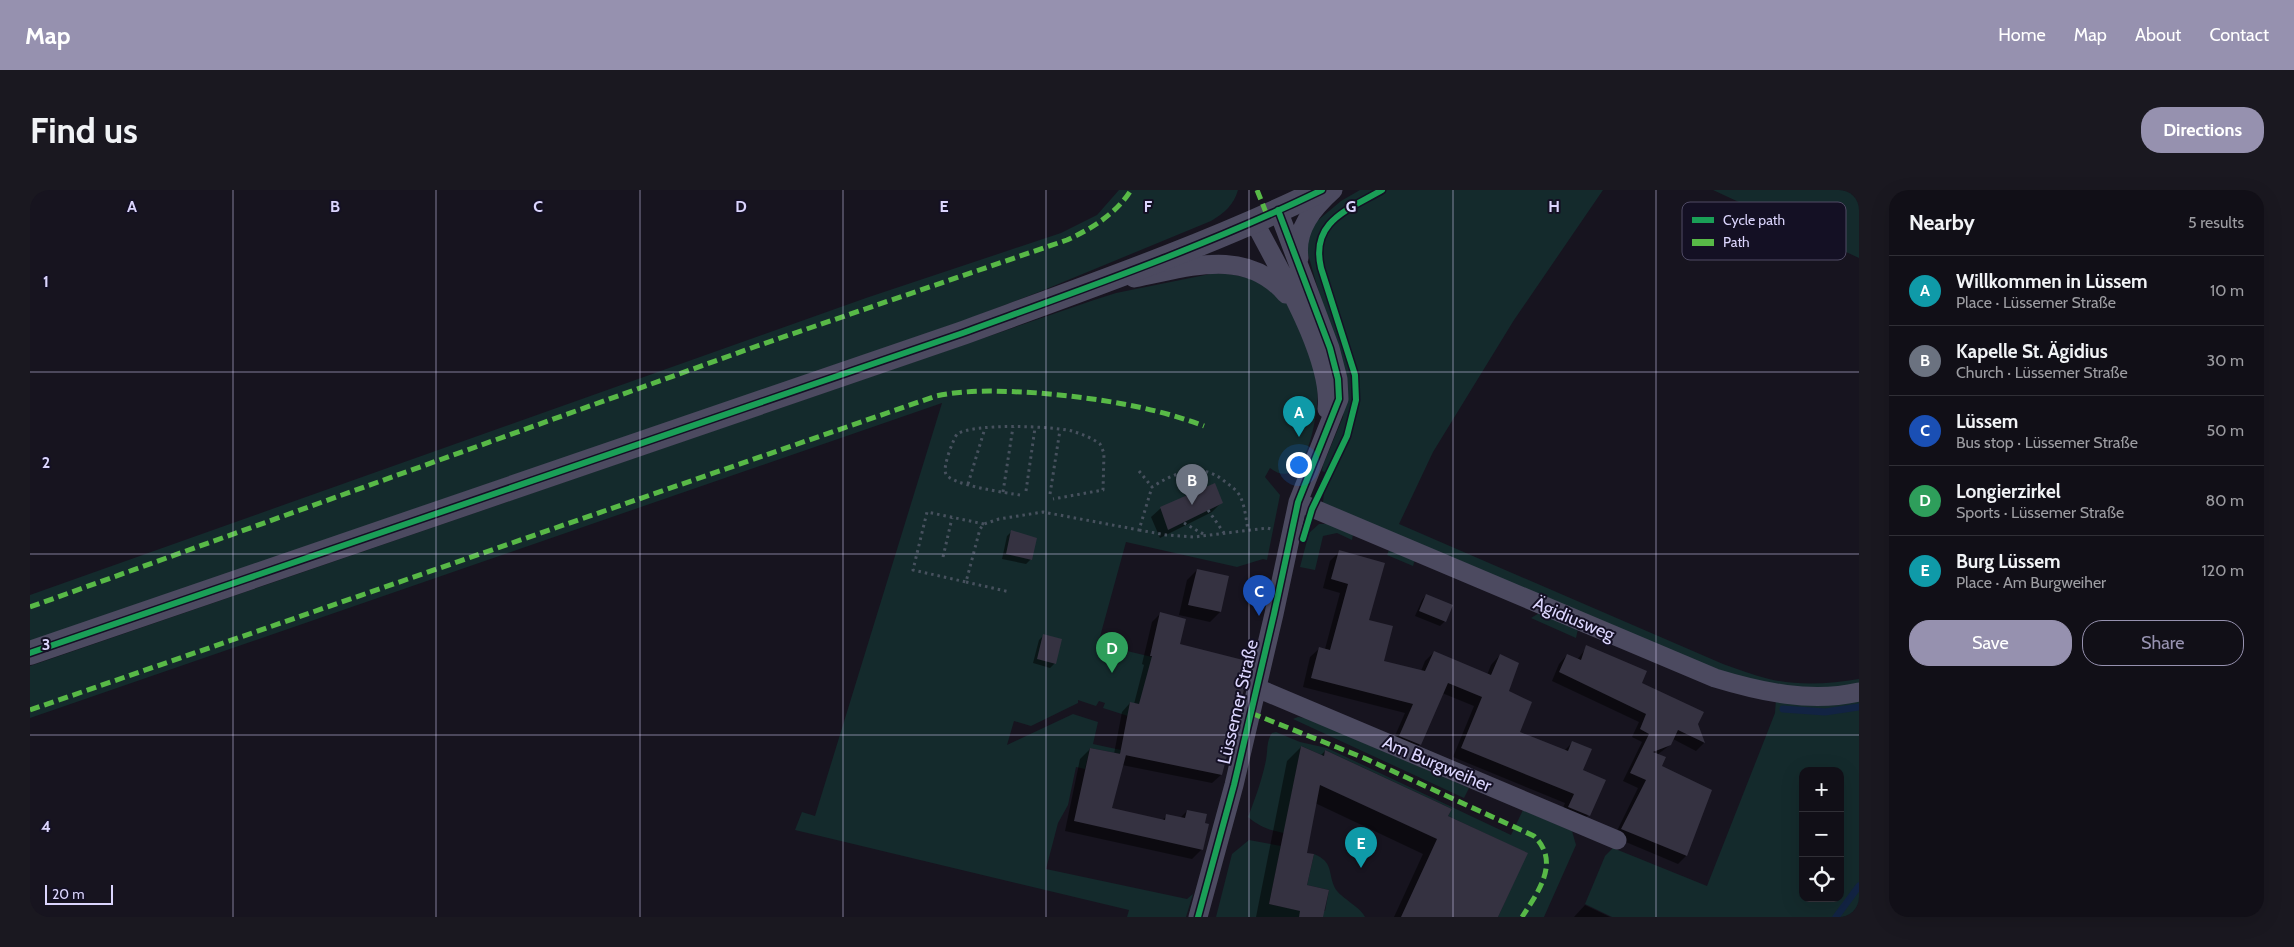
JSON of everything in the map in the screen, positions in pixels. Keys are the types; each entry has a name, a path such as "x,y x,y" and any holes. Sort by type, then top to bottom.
{"street":[{"path":"30,653 960,334 1254,221 1322,190"},
{"name":"Lüssemer Straße","path":"1301,269 1298,246 1302,230 1315,208 1333,190"},
{"name":"Lüssemer Straße","path":"1198,917 1234,784 1298,502 1324,433 1335,411 1338,399 1338,379 1330,348 1278,210"},
{"name":"Lüssemer Straße","path":"1254,221 1297,306 1320,363 1326,385 1327,403 1324,433"},
{"name":"Lüssemer Straße","path":"1089,286 1193,267 1232,264 1256,270 1266,275 1297,306"},
{"name":"Ägidiusweg","path":"1298,502 1715,678 1747,688 1797,696 1825,696 1859,692"},
{"name":"Am Burgweiher","path":"1257,688 1617,840"}],"path":[{"path":"1003,492 1013,427"},
{"path":"1020,495 951,480 945,473 954,439 961,432 985,428 1013,427 1060,430 1079,434 1100,444 1104,454 1103,490 1053,499"},
{"path":"968,484 985,428"},
{"path":"1026,491 1035,428"},
{"path":"1050,494 1060,430"},
{"path":"1138,530 1152,487 1185,471 1196,470 1213,473 1231,486 1240,497 1248,530"},
{"path":"1139,471 1152,487"},
{"path":"1208,510 1224,534"},
{"path":"1010,592 913,570 927,512 984,524 1015,515 1043,512 1180,537 1208,536 1267,528"},
{"path":"943,557 952,518"},
{"path":"1184,522 1200,534 1208,536"},
{"path":"966,582 977,535 984,524"}],"green space":[{"path":"1119,190 1238,190 1228,208 1211,221 1039,292 960,322 30,641 30,595 866,298 1061,233 1097,215"},
{"path":"1360,190 1603,190 1514,320 1433,452 1399,524 1723,664 1763,677 1791,683 1825,683 1859,679 1859,687 1816,690 1725,677 1323,503 1324,490 1332,475 1322,471 1323,465 1343,417 1344,404 1324,310 1308,254 1307,244 1311,229 1316,222 1341,201"},
{"path":"1713,190 1859,190 1859,258 1846,252 1846,202 1739,202"},
{"path":"1215,273 1231,274 1262,283 1276,291 1291,308 1308,345 1317,380 1317,408 1309,444 1303,459 1294,470 1283,474 1270,468 1265,477 1280,495 1267,560 1263,559 1237,567 1126,542 1098,644 1227,675 1139,704 1128,716 1103,708 1105,703 1099,701 1096,706 1078,700 1078,703 1031,726 1014,721 1007,745 1073,714 1098,722 1093,744 1121,750 1120,754 1090,748 1085,769 1076,767 1068,805 1058,823 1046,869 1187,899 1193,894 1186,917 1127,917 1129,910 795,830 802,812 815,816 942,403 30,718 30,666 1094,300 1116,293"},
{"path":"1319,524 1332,524 1353,534 1352,540 1337,533 1323,536 1315,570 1300,567 1309,533"},
{"path":"1389,550 1415,559 1413,566 1387,555"},
{"path":"1541,612 1578,629 1576,638 1531,618"},
{"path":"1859,698 1859,917 1612,917 1585,904 1605,856 1613,848 1707,886 1775,713 1776,699"},
{"path":"1298,717 1306,718 1469,788 1464,798 1293,719"},
{"path":"1276,732 1300,742 1327,748 1511,835 1523,810 1572,831 1576,845 1544,917 1498,917 1527,853 1448,816 1452,809 1325,750 1324,756 1301,746 1284,833 1265,828 1252,820 1248,817 1262,775 1269,740 1272,733"},
{"path":"1249,840 1281,846 1269,904 1302,911 1303,906 1325,911 1329,890 1307,885 1314,854 1324,860 1329,867 1336,890 1359,909 1365,917 1308,917 1299,915 1299,917 1216,917 1232,854"}],"building":[{"path":"1215,483 1223,503 1168,530 1160,507"},
{"path":"1011,530 1037,538 1032,560 1006,554"},
{"path":"1339,550 1385,563 1369,620 1393,626 1384,661 1425,671 1434,651 1491,675 1500,654 1519,663 1509,691 1532,702 1520,732 1568,751 1572,741 1592,749 1583,770 1606,780 1590,816 1568,807 1574,794 1461,748 1482,697 1448,683 1421,745 1399,736 1413,704 1311,678 1319,647 1330,650 1348,584 1331,579"},
{"path":"1197,569 1229,576 1221,612 1188,605"},
{"path":"1426,594 1453,605 1446,622 1419,611"},
{"path":"1160,612 1186,619 1180,644 1251,662 1222,775 1120,754 1130,702 1139,704 1152,656 1150,656"},
{"path":"1043,634 1062,639 1056,664 1037,659"},
{"path":"1586,645 1647,671 1642,683 1704,712 1698,724 1705,743 1678,730 1671,745 1653,752 1666,757 1662,766 1712,790 1687,856 1621,829 1646,780 1630,773 1649,734 1640,729 1646,714 1559,672 1567,654 1581,660"},
{"path":"1301,746 1324,756 1325,750 1452,809 1448,816 1528,853 1498,917 1401,917 1437,839 1320,785 1307,853 1314,854 1307,885 1329,890 1323,917 1299,917 1300,911 1269,904"},
{"path":"1090,748 1126,755 1112,808 1165,820 1166,814 1185,818 1187,810 1207,814 1205,823 1209,824 1203,850 1074,821"}],"waterway":[{"path":"1783,709 1825,712 1859,707"},
{"path":"1836,917 1859,886"}],"marked path":[{"path":"30,607 757,346 1067,240 1102,220 1125,199 1131,190"},
{"path":"1257,190 1267,215"},
{"path":"30,710 936,396 987,391 1060,395 1102,400 1143,408 1204,426"},
{"path":"1251,713 1364,758 1534,836 1542,846 1546,856 1546,866 1540,887 1522,917"}],"cycle path":[{"path":"30,653 960,334 1189,249 1322,190"},
{"path":"1303,539 1312,509 1347,436 1356,400 1355,375 1321,268 1319,252 1321,239 1335,219 1345,211 1382,190"},
{"path":"1198,917 1234,785 1298,502 1339,399 1338,379 1330,348 1278,210"}],"place":[{"name":"Willkommen in Lüssem","path":"1299,437"},
{"name":"Kapelle St. Ägidius","path":"1192,505"},
{"name":"Lüssem","path":"1259,616"},
{"name":"Longierzirkel","path":"1112,673"},
{"name":"Burg Lüssem","path":"1361,868"}]}
